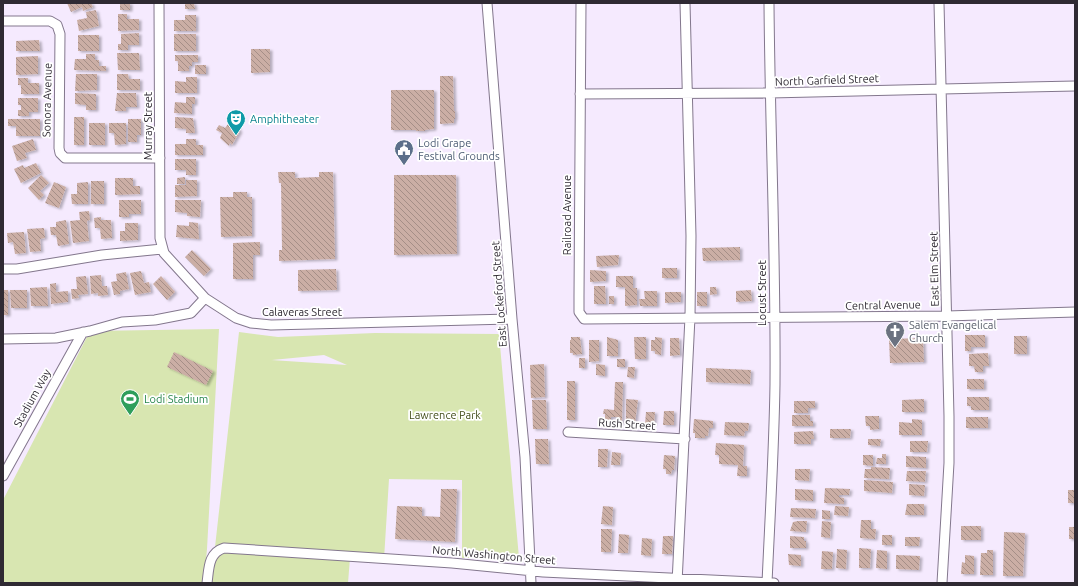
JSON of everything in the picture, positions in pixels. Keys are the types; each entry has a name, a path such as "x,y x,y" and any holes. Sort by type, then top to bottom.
{"street":[{"name":"Murray Street","path":"159,3 160,238 162,249"},
{"name":"East Lockeford Street","path":"487,3 512,319 525,457 531,583"},
{"name":"Railroad Avenue","path":"581,3 579,312 584,319 601,320 690,317"},
{"path":"677,580 690,317 691,236 685,3"},
{"name":"Locust Street","path":"767,583 774,445 775,317 769,3"},
{"name":"East Elm Street","path":"939,3 949,463 942,583"},
{"name":"Sonora Avenue","path":"3,21 50,21 57,25 60,42 59,148 60,153 65,158 160,158"},
{"name":"North Garfield Street","path":"580,94 770,93 1075,86"},
{"name":"Calaveras Street","path":"162,249 206,298 236,318 251,323 271,325 512,319"},
{"path":"3,269 102,255 162,249"},
{"path":"3,339 56,338 122,322 155,320 191,313 206,298"},
{"name":"Central Avenue","path":"690,317 947,316 1075,312"},
{"name":"Stadium Way","path":"3,476 82,332"},
{"name":"Rush Street","path":"568,432 685,439"},
{"name":"North Washington Street","path":"207,583 210,560 213,554 224,548 677,580 774,583"}],"green space":[{"name":"Lodi Stadium","path":"219,329 204,583 3,583 3,500 90,331"},
{"name":"Lawrence Park","path":"239,332 278,337 375,333 499,334 519,558 462,558 462,480 389,479 384,559 350,558 348,583 211,583","holes":["324,355 347,365 271,360"]}],"building":[{"path":"67,3 91,3 93,7 83,11 82,7 71,12"},
{"path":"120,3 130,3 130,10 120,10"},
{"path":"185,3 194,3 195,9 185,9"},
{"path":"96,10 99,26 79,31 77,20 87,18 86,12"},
{"path":"118,14 127,14 127,19 139,19 139,30 118,31"},
{"path":"185,15 196,15 196,31 174,31 174,20 185,20"},
{"path":"139,33 139,45 128,45 128,50 118,50 118,44 121,44 121,34"},
{"path":"174,34 196,34 196,51 174,51"},
{"path":"78,35 99,35 99,51 78,51"},
{"path":"39,40 40,51 16,51 16,41"},
{"path":"251,49 270,49 270,72 251,73"},
{"path":"117,53 139,53 140,70 118,70"},
{"path":"86,54 95,54 95,60 99,60 99,66 106,66 106,71 74,70 75,59 86,59"},
{"path":"175,55 198,55 198,62 192,62 192,66 189,66 189,71 178,71 178,61 175,61"},
{"path":"38,56 38,74 16,75 16,57"},
{"path":"195,65 206,65 206,74 195,74"},
{"path":"76,74 97,74 97,90 75,91"},
{"path":"117,74 128,74 129,79 140,79 140,90 117,90"},
{"path":"440,76 453,76 455,111 454,123 440,124"},
{"path":"186,77 197,77 197,93 175,93 175,81 186,82"},
{"path":"18,78 28,78 28,83 39,83 39,94 21,94 21,85 18,85"},
{"path":"391,90 434,90 434,129 425,131 391,130"},
{"path":"75,93 96,94 96,110 86,110 86,105 75,104"},
{"path":"117,93 136,93 137,107 126,107 126,111 115,111"},
{"path":"186,97 195,97 195,104 192,104 192,114 174,113 175,102 186,103"},
{"path":"18,98 38,98 38,112 29,112 29,116 18,116 18,110 21,110 21,105 18,105"},
{"path":"74,117 84,117 84,145 74,145"},
{"path":"175,117 193,118 195,133 186,133 186,129 175,128"},
{"path":"8,119 40,119 40,136 16,136 16,126 8,126"},
{"path":"128,119 141,119 141,135 137,135 137,142 128,142"},
{"path":"89,123 105,123 105,145 89,145"},
{"path":"109,123 126,123 126,144 115,145 114,133 109,133"},
{"path":"228,124 239,128 238,129 240,131 232,145 230,143 229,146 220,138 222,133 216,130 219,125 225,128"},
{"path":"33,139 36,150 25,153 27,158 17,161 12,146"},
{"path":"186,139 196,139 196,145 203,145 203,155 175,155 175,144 186,144"},
{"path":"175,159 196,159 196,175 186,175 186,170 175,170"},
{"path":"36,163 41,173 21,183 14,169 23,165 24,168"},
{"path":"278,172 295,172 295,178 319,177 319,172 333,172 335,259 279,261 279,250 282,250 281,183 279,183"},
{"path":"41,175 49,183 40,191 44,195 39,200 28,188"},
{"path":"394,175 456,175 457,254 394,255"},
{"path":"185,177 185,184 177,184 177,178"},
{"path":"115,178 133,178 133,186 140,186 140,194 115,195"},
{"path":"186,180 197,180 197,196 175,197 175,185 186,185"},
{"path":"91,181 104,181 104,204 91,204"},
{"path":"54,182 66,187 59,208 45,203"},
{"path":"88,182 88,204 72,204 71,194 77,194 77,183"},
{"path":"233,192 247,192 247,197 252,197 252,236 221,237 220,197 233,197"},
{"path":"119,200 141,200 141,214 129,214 129,217 119,217"},
{"path":"175,200 201,200 200,217 187,216 187,213 175,212"},
{"path":"89,211 90,220 87,221 89,241 73,243 70,221 80,220 79,212"},
{"path":"101,217 101,220 111,220 112,238 101,239 100,228 95,228 94,218"},
{"path":"66,220 69,244 58,246 56,235 51,235 50,227 56,227 56,222"},
{"path":"189,222 198,223 199,239 176,237 177,225 189,226"},
{"path":"125,223 138,223 138,240 120,241 120,231 125,231"},
{"path":"44,228 45,238 40,239 41,251 30,252 27,229"},
{"path":"24,232 26,253 15,254 13,242 8,243 7,233"},
{"path":"260,242 260,255 253,255 253,279 233,279 233,243"},
{"path":"740,247 740,260 703,261 702,248"},
{"path":"192,250 211,269 204,276 185,257"},
{"path":"619,255 618,265 597,267 596,256"},
{"path":"662,268 677,268 677,278 662,278"},
{"path":"336,269 337,290 298,291 298,270"},
{"path":"590,270 606,271 606,281 590,282"},
{"path":"141,271 144,283 149,282 151,292 135,295 130,273"},
{"path":"126,272 129,289 120,291 120,294 114,295 111,282 117,281 116,274"},
{"path":"101,275 102,286 107,286 108,295 98,296 98,293 91,294 90,276"},
{"path":"86,276 88,294 78,295 79,298 72,299 71,289 77,289 76,277"},
{"path":"161,276 175,292 167,300 153,284"},
{"path":"616,276 633,276 633,288 637,288 637,305 625,306 625,287 616,287"},
{"path":"56,283 56,292 68,291 68,302 51,304 50,284"},
{"path":"594,286 605,286 606,304 594,304"},
{"path":"47,287 48,306 31,306 30,288"},
{"path":"710,287 716,287 717,294 710,295"},
{"path":"3,290 8,290 8,315 3,315"},
{"path":"10,290 27,290 27,308 11,308"},
{"path":"751,290 752,301 736,302 736,291"},
{"path":"644,291 657,291 657,306 640,306 639,299 645,299"},
{"path":"665,292 681,292 681,302 665,303"},
{"path":"697,292 707,292 707,306 697,306"},
{"path":"609,296 614,296 614,304 609,304"},
{"path":"965,335 985,335 985,347 971,347 971,351 965,351"},
{"path":"1014,336 1027,336 1027,354 1014,354"},
{"path":"571,337 580,337 582,354 573,355 573,353 570,353"},
{"path":"607,337 618,340 618,356 607,356"},
{"path":"634,337 646,337 646,359 635,359"},
{"path":"655,337 662,338 661,355 655,354 655,351 651,351 651,340 655,340"},
{"path":"670,338 679,338 680,355 670,356"},
{"path":"923,338 924,362 890,363 889,339"},
{"path":"589,340 599,340 599,361 589,362"},
{"path":"174,352 213,371 206,385 167,367"},
{"path":"988,353 989,366 983,366 983,372 975,372 974,366 969,366 969,354"},
{"path":"579,358 585,358 585,368 579,368"},
{"path":"617,359 625,359 625,367 617,367"},
{"path":"544,364 545,397 531,398 530,365"},
{"path":"596,364 605,365 605,376 596,375"},
{"path":"628,367 635,367 634,378 627,377"},
{"path":"706,368 751,370 750,384 706,382"},
{"path":"967,379 984,379 984,389 967,389"},
{"path":"567,381 575,381 575,420 567,420"},
{"path":"615,382 623,382 622,423 617,423 617,417 611,417 611,422 605,422 605,414 603,414 604,409 614,410"},
{"path":"967,397 989,397 989,410 971,410 971,406 967,406"},
{"path":"626,399 638,400 635,423 626,423"},
{"path":"924,399 924,412 902,412 902,400"},
{"path":"532,400 546,400 547,429 533,429"},
{"path":"794,401 815,401 815,408 808,408 808,413 794,413"},
{"path":"664,411 674,411 674,425 663,425"},
{"path":"646,412 655,412 654,424 645,424"},
{"path":"792,415 810,415 810,421 813,421 813,426 792,426"},
{"path":"865,416 879,416 879,429 870,430 870,426 866,426"},
{"path":"966,417 988,417 988,428 966,428"},
{"path":"694,419 713,421 713,428 709,428 708,436 705,436 705,438 695,438 695,433 693,433"},
{"path":"912,419 922,420 922,435 899,435 899,422 912,423"},
{"path":"725,422 749,423 748,431 745,431 744,436 724,435"},
{"path":"830,429 851,429 850,438 830,438"},
{"path":"813,431 814,439 811,439 811,444 794,444 794,432"},
{"path":"535,439 548,439 549,464 536,464"},
{"path":"868,439 881,439 880,446 868,445"},
{"path":"910,441 928,441 927,452 910,452"},
{"path":"716,443 744,445 743,466 747,466 747,476 737,476 738,465 719,464 719,455 715,455"},
{"path":"598,449 608,449 607,467 598,467"},
{"path":"612,452 621,453 620,465 611,465"},
{"path":"882,454 886,454 886,464 876,464 877,458 882,458"},
{"path":"664,455 675,456 674,470 672,470 671,474 666,474 666,469 663,469"},
{"path":"863,455 873,455 873,466 863,465"},
{"path":"906,456 926,457 926,468 906,467"},
{"path":"871,467 890,468 889,479 864,478 865,469 871,469"},
{"path":"795,469 810,469 809,481 795,480"},
{"path":"907,471 926,471 925,482 906,481"},
{"path":"864,480 893,482 892,493 864,491"},
{"path":"909,484 925,485 924,496 909,495"},
{"path":"825,488 850,489 849,495 839,495 839,497 844,498 844,504 824,503"},
{"path":"441,489 457,489 455,542 395,539 397,506 422,507 422,516 440,517"},
{"path":"795,489 813,490 813,501 795,500"},
{"path":"1068,490 1075,490 1075,503 1068,503"},
{"path":"907,504 924,504 924,515 905,515"},
{"path":"603,506 613,507 612,525 601,524"},
{"path":"835,506 849,507 848,516 834,515"},
{"path":"791,508 816,509 815,518 790,517"},
{"path":"822,510 830,511 830,519 822,519"},
{"path":"861,520 871,520 871,529 876,529 875,539 860,538"},
{"path":"807,521 806,532 790,531 793,522"},
{"path":"822,521 831,522 830,538 821,537"},
{"path":"961,526 981,526 981,540 961,540"},
{"path":"1069,527 1075,527 1075,539 1069,539"},
{"path":"601,529 612,529 611,552 601,552"},
{"path":"1004,532 1025,533 1023,576 1003,576"},
{"path":"619,534 629,535 628,553 618,553"},
{"path":"882,535 892,535 892,545 882,545"},
{"path":"663,536 673,536 672,554 662,554"},
{"path":"790,536 804,537 804,541 806,541 806,548 790,548"},
{"path":"905,537 920,537 919,546 905,546"},
{"path":"642,538 652,539 651,556 641,555"},
{"path":"859,548 871,549 870,568 859,568"},
{"path":"837,549 847,550 846,569 836,568"},
{"path":"877,550 887,551 887,569 876,568"},
{"path":"987,550 993,550 993,575 980,575 981,553 987,553"},
{"path":"822,551 833,552 832,569 821,569"},
{"path":"788,554 801,555 801,566 789,565"},
{"path":"896,555 920,556 919,570 896,569"},
{"path":"965,555 974,556 974,574 961,574 962,562 965,563"}],"place":[{"name":"Amphitheater","path":"236,136"},
{"name":"Lodi Grape Festival Grounds","path":"404,166"},
{"name":"Salem Evangelical Church","path":"895,348"},
{"name":"Lodi Stadium","path":"130,416"}]}
